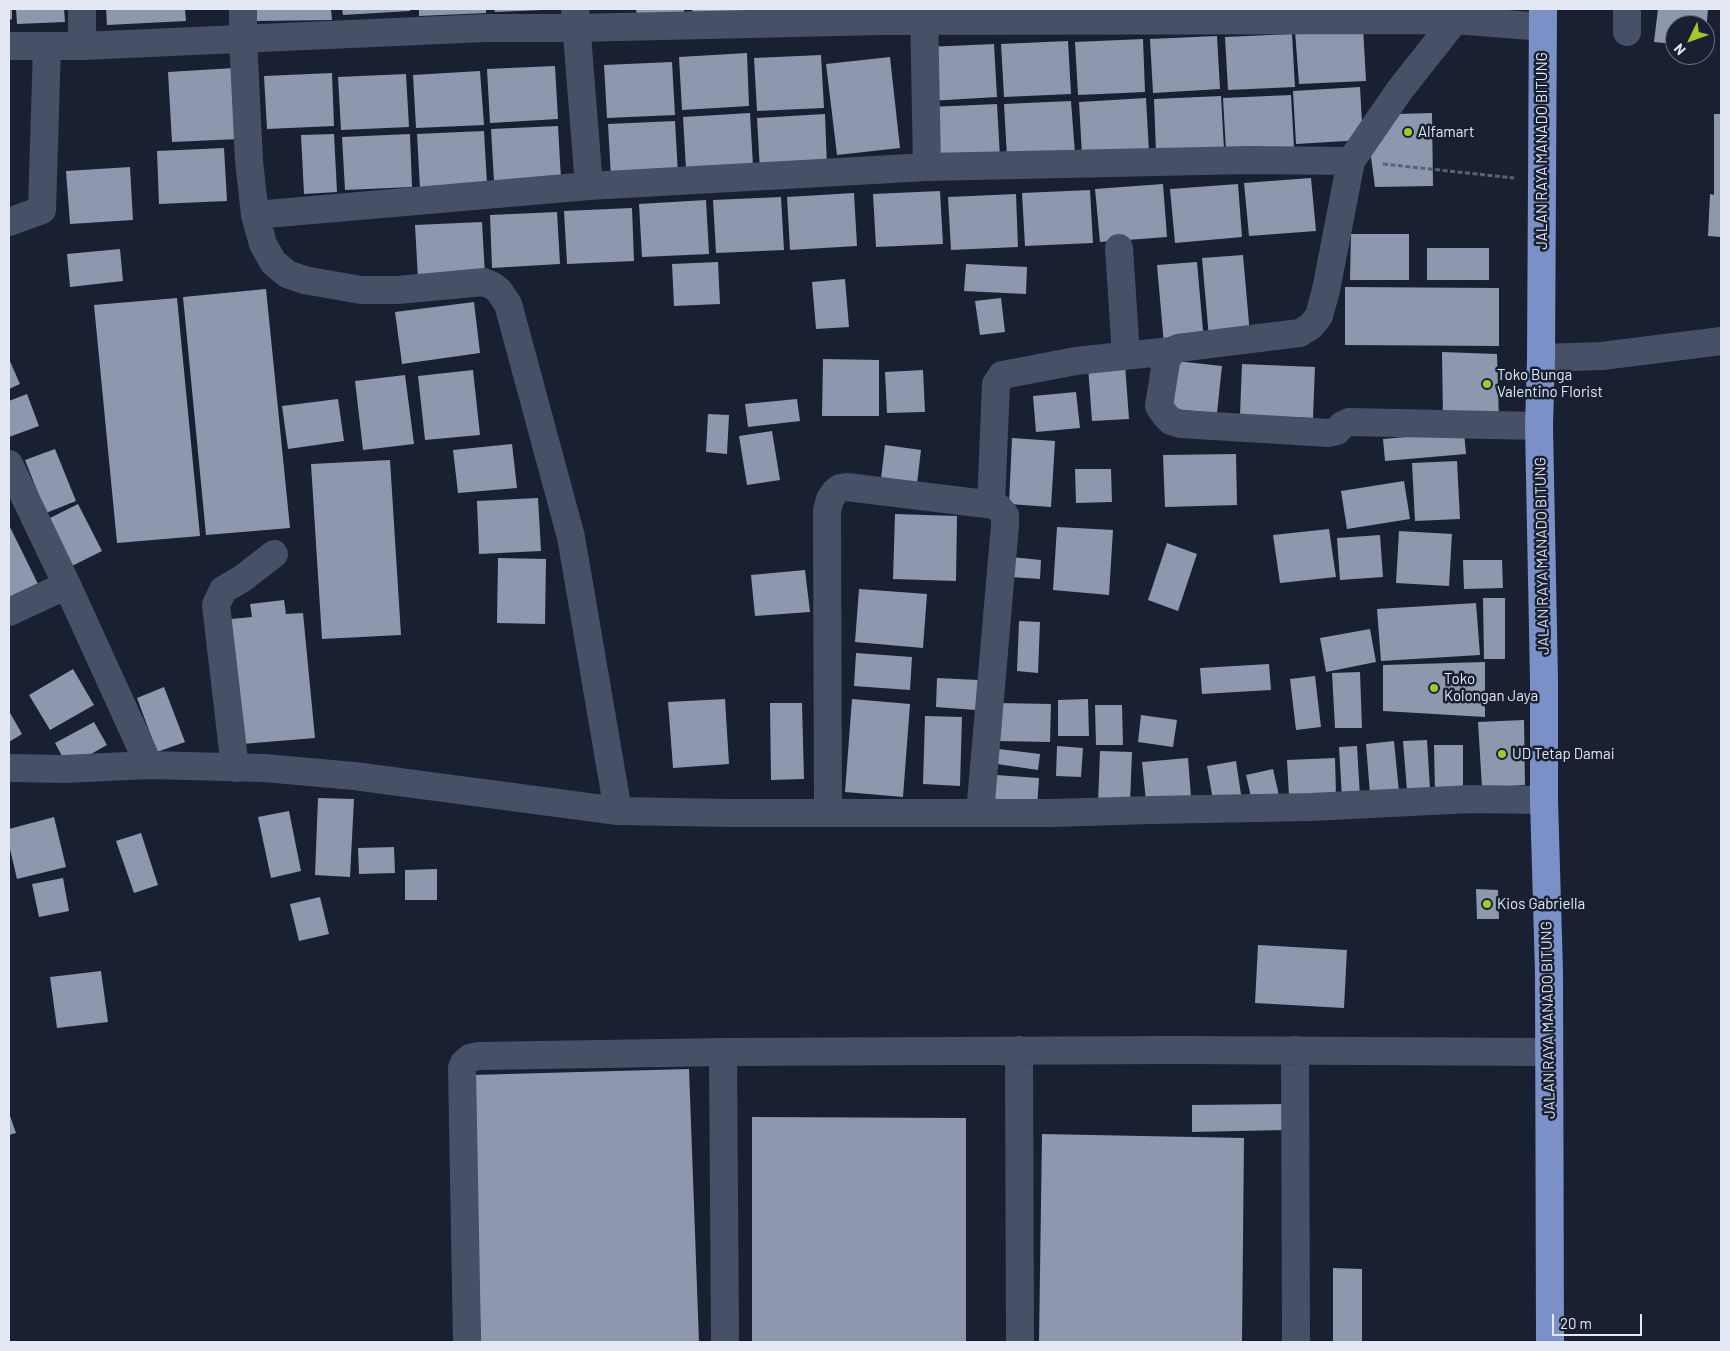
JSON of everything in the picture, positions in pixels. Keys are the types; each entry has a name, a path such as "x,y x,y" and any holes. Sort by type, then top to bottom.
{"highway":[{"name":"JALAN RAYA MANADO BITUNG","path":"1543,18 1539,426 1544,680 1544,800 1549,972 1550,1342"}],"street":[{"path":"82,9 82,46"},
{"path":"243,9 243,38 254,215 263,244 273,262 287,274 304,280 361,290 398,290 484,282 499,291 508,304 571,538 618,811"},
{"path":"924,15 927,167"},
{"path":"9,46 82,46 485,28 576,18 924,15 1455,20 1543,18"},
{"path":"576,18 590,186"},
{"path":"991,504 996,384 1002,375 1076,361 1171,351 1178,348 1300,333 1311,326 1319,316 1326,290 1351,161 1399,90 1455,20"},
{"path":"9,222 42,210 47,46"},
{"path":"254,215 590,186 927,167 1249,160 1351,161"},
{"path":"1119,248 1126,356"},
{"path":"1541,358 1602,356 1721,341"},
{"path":"1171,351 1166,362 1159,406 1171,421 1181,424 1330,433 1349,422 1539,426"},
{"path":"9,464 67,585 149,765"},
{"path":"828,813 827,511 830,499 835,492 847,487 991,504 999,508 1005,515 980,813"},
{"path":"235,768 216,605 223,590 243,578 274,554"},
{"path":"9,612 67,585"},
{"path":"9,768 65,770 149,765 264,768 354,776 618,811 1052,814 1311,807 1471,799 1544,800"},
{"path":"467,1342 462,1068 464,1063 470,1058 480,1056 723,1052 1019,1050 1548,1052"},
{"path":"1019,1050 1020,1342"},
{"path":"1295,1050 1296,1342"},
{"path":"723,1052 726,1342"}],"path":[{"path":"1351,161 1542,181"}],"building":[{"path":"9,9 12,9 12,19 9,20"},
{"path":"16,9 64,9 65,22 17,24"},
{"path":"106,9 185,9 186,21 107,25"},
{"path":"254,9 331,9 332,20 255,21"},
{"path":"342,9 410,9 410,11 343,15"},
{"path":"419,9 486,9 486,13 419,16"},
{"path":"494,9 543,9 543,10 495,12"},
{"path":"636,9 684,9 684,14 637,16"},
{"path":"692,9 744,9 745,13 693,15"},
{"path":"1658,9 1708,9 1707,15 1665,15 1665,43 1654,42"},
{"path":"1363,27 1366,81 1299,84 1295,31"},
{"path":"1292,34 1295,87 1228,90 1225,37"},
{"path":"1217,36 1220,89 1153,93 1150,39"},
{"path":"1143,39 1145,92 1078,95 1075,42"},
{"path":"1068,41 1071,94 1004,97 1001,44"},
{"path":"994,44 997,97 929,101 927,47"},
{"path":"747,53 749,106 682,110 679,57"},
{"path":"821,55 824,108 757,111 754,58"},
{"path":"890,57 900,148 837,155 826,64"},
{"path":"672,62 675,115 607,118 604,65"},
{"path":"555,66 558,119 490,123 487,69"},
{"path":"234,68 239,139 172,142 168,72"},
{"path":"480,71 484,125 416,128 413,75"},
{"path":"332,73 334,126 267,129 264,76"},
{"path":"406,74 409,127 341,130 338,77"},
{"path":"1360,87 1363,140 1296,144 1293,91"},
{"path":"1291,95 1294,148 1226,151 1223,98"},
{"path":"1221,96 1224,149 1156,152 1154,99"},
{"path":"1146,98 1149,152 1082,155 1079,102"},
{"path":"1071,101 1075,154 1007,157 1004,104"},
{"path":"997,104 1000,157 933,160 930,107"},
{"path":"750,113 753,166 686,169 683,117"},
{"name":"Alfamart","path":"1432,113 1433,186 1375,187 1370,150 1398,114"},
{"path":"825,114 827,167 760,171 757,118"},
{"path":"1714,114 1721,114 1721,237 1708,236 1710,194 1714,195"},
{"path":"675,121 678,174 611,178 608,124"},
{"path":"558,126 561,179 494,182 491,129"},
{"path":"484,131 487,184 420,188 417,134"},
{"path":"334,134 337,192 304,194 301,135"},
{"path":"410,134 412,187 345,190 342,137"},
{"path":"224,148 227,201 159,204 157,151"},
{"path":"130,167 133,220 70,224 66,171"},
{"path":"1311,178 1316,231 1249,236 1244,183"},
{"path":"1163,184 1167,237 1100,242 1095,189"},
{"path":"1238,184 1242,237 1175,243 1170,189"},
{"path":"1090,190 1093,243 1025,246 1022,193"},
{"path":"940,191 943,244 876,247 873,194"},
{"path":"854,193 857,246 790,250 787,197"},
{"path":"1016,194 1018,247 951,250 948,197"},
{"path":"781,197 784,250 716,253 713,200"},
{"path":"706,200 709,254 642,257 639,204"},
{"path":"632,208 634,261 567,264 564,211"},
{"path":"557,212 560,264 492,268 490,215"},
{"path":"482,222 485,275 418,279 415,225"},
{"path":"1351,234 1409,234 1409,280 1350,280"},
{"path":"1427,248 1489,248 1489,280 1427,280"},
{"path":"120,249 123,281 70,287 67,254"},
{"path":"1243,255 1250,335 1209,338 1202,258"},
{"path":"718,262 720,304 674,306 672,264"},
{"path":"1197,262 1204,342 1164,345 1157,265"},
{"path":"966,264 1027,267 1026,294 964,291"},
{"path":"845,279 849,327 816,329 812,282"},
{"path":"1345,287 1499,288 1499,346 1345,345"},
{"path":"266,289 290,528 206,535 183,297"},
{"path":"177,298 200,536 117,543 94,305"},
{"path":"1001,298 1005,332 980,335 975,301"},
{"path":"474,302 480,353 402,364 395,312"},
{"path":"1442,352 1497,354 1499,421 1443,419"},
{"path":"9,359 20,384 9,389"},
{"path":"823,359 879,360 879,416 822,416"},
{"path":"1176,361 1222,366 1217,413 1172,409"},
{"path":"1125,364 1129,419 1092,421 1088,366"},
{"path":"1242,364 1315,367 1313,418 1240,415"},
{"path":"473,370 480,435 425,440 418,376"},
{"path":"923,370 925,412 887,413 885,372"},
{"path":"405,375 414,444 363,450 355,381"},
{"path":"1076,392 1080,428 1036,432 1033,396"},
{"path":"27,394 39,426 9,437 9,401"},
{"path":"338,399 344,441 288,449 282,406"},
{"path":"797,399 800,421 748,427 745,404"},
{"path":"708,414 729,415 727,454 706,452"},
{"path":"772,431 780,480 747,485 739,436"},
{"path":"1464,432 1466,454 1385,461 1383,439"},
{"path":"1012,438 1055,441 1051,507 1009,504"},
{"path":"512,444 517,488 458,493 453,450"},
{"path":"885,445 921,450 916,492 880,487"},
{"path":"55,449 76,501 46,513 25,460"},
{"path":"1236,454 1237,505 1165,507 1163,455"},
{"path":"390,460 401,635 322,639 311,464"},
{"path":"1457,461 1460,519 1415,521 1412,463"},
{"path":"1075,469 1111,469 1112,502 1076,503"},
{"path":"1404,481 1410,519 1347,529 1341,491"},
{"path":"538,498 541,551 479,554 477,501"},
{"path":"78,504 102,551 70,567 46,520"},
{"path":"895,514 957,516 956,581 893,579"},
{"path":"9,525 38,584 9,598"},
{"path":"1057,527 1113,530 1109,595 1053,590"},
{"path":"1329,529 1336,577 1280,583 1273,535"},
{"path":"1399,531 1452,534 1449,586 1396,583"},
{"path":"1380,535 1383,577 1340,580 1337,538"},
{"path":"1167,543 1197,554 1178,611 1148,600"},
{"path":"1011,557 1041,560 1040,579 1010,577"},
{"path":"498,558 546,559 545,624 497,623"},
{"path":"1463,560 1502,560 1503,588 1464,589"},
{"path":"805,570 810,612 755,616 751,575"},
{"path":"859,589 927,594 923,648 855,642"},
{"path":"1483,598 1505,598 1505,659 1484,659"},
{"path":"284,600 286,614 303,613 315,738 242,744 231,619 252,617 250,604"},
{"path":"1476,603 1480,655 1381,661 1377,609"},
{"path":"1019,621 1040,622 1038,673 1017,671"},
{"path":"1370,629 1376,662 1326,672 1320,638"},
{"path":"856,653 912,657 910,690 854,686"},
{"name":"Toko Kolongan Jaya","path":"1485,662 1485,717 1383,711 1383,665"},
{"path":"1269,664 1271,690 1202,694 1200,668"},
{"path":"73,669 94,705 50,730 29,695"},
{"path":"1360,672 1362,728 1335,728 1332,673"},
{"path":"1315,676 1321,727 1296,730 1290,679"},
{"path":"937,678 978,680 976,710 936,707"},
{"path":"164,687 185,742 157,752 137,698"},
{"path":"725,699 729,764 673,768 668,702"},
{"path":"852,699 910,704 903,797 845,792"},
{"path":"1088,699 1089,736 1058,736 1058,700"},
{"path":"770,703 802,703 804,779 771,780"},
{"path":"997,703 1051,704 1050,742 997,741"},
{"path":"1095,705 1122,705 1123,745 1096,745"},
{"path":"9,711 22,734 9,742"},
{"path":"1141,715 1177,720 1173,747 1138,742"},
{"path":"925,716 962,717 960,786 923,784"},
{"name":"UD Tetap Damai","path":"1524,720 1525,785 1482,788 1478,722"},
{"path":"94,722 107,745 68,767 55,743"},
{"path":"1427,740 1430,789 1407,791 1403,741"},
{"path":"1394,741 1399,792 1370,794 1366,744"},
{"path":"1434,745 1463,745 1463,793 1435,793"},
{"path":"1057,746 1083,748 1081,777 1056,776"},
{"path":"1357,746 1360,797 1342,798 1339,747"},
{"path":"999,749 1040,754 1038,770 997,764"},
{"path":"1100,751 1132,752 1130,804 1098,803"},
{"path":"1188,758 1191,797 1146,801 1142,762"},
{"path":"1335,758 1336,795 1289,796 1287,760"},
{"path":"1236,761 1242,801 1214,806 1207,766"},
{"path":"1273,769 1280,800 1253,806 1246,775"},
{"path":"996,775 1039,778 1037,808 994,804"},
{"path":"318,798 354,799 350,877 315,875"},
{"path":"289,811 301,871 271,878 258,817"},
{"path":"54,817 66,867 17,879 9,845 9,829"},
{"path":"141,833 158,885 134,893 116,841"},
{"path":"394,847 395,873 359,874 358,848"},
{"path":"437,869 437,900 405,900 405,870"},
{"path":"63,878 69,911 39,917 32,884"},
{"name":"Kios Gabriella","path":"1476,889 1498,890 1499,919 1477,919"},
{"path":"320,897 329,934 299,941 290,904"},
{"path":"1258,945 1347,950 1344,1008 1255,1003"},
{"path":"101,971 108,1022 57,1028 50,977"},
{"path":"689,1069 699,1342 481,1342 471,1075"},
{"path":"1285,1104 1286,1130 1192,1132 1192,1105"},
{"path":"9,1113 16,1133 9,1135"},
{"path":"752,1117 966,1118 966,1342 752,1342"},
{"path":"1042,1134 1244,1138 1242,1342 1039,1342"},
{"path":"1333,1268 1362,1269 1362,1342 1333,1342"}],"place":[{"name":"Alfamart","path":"1408,132"},
{"name":"Toko Bunga Valentino Florist","path":"1487,384"},
{"name":"Toko Kolongan Jaya","path":"1434,688"},
{"name":"UD Tetap Damai","path":"1502,754"},
{"name":"Kios Gabriella","path":"1487,904"}]}
